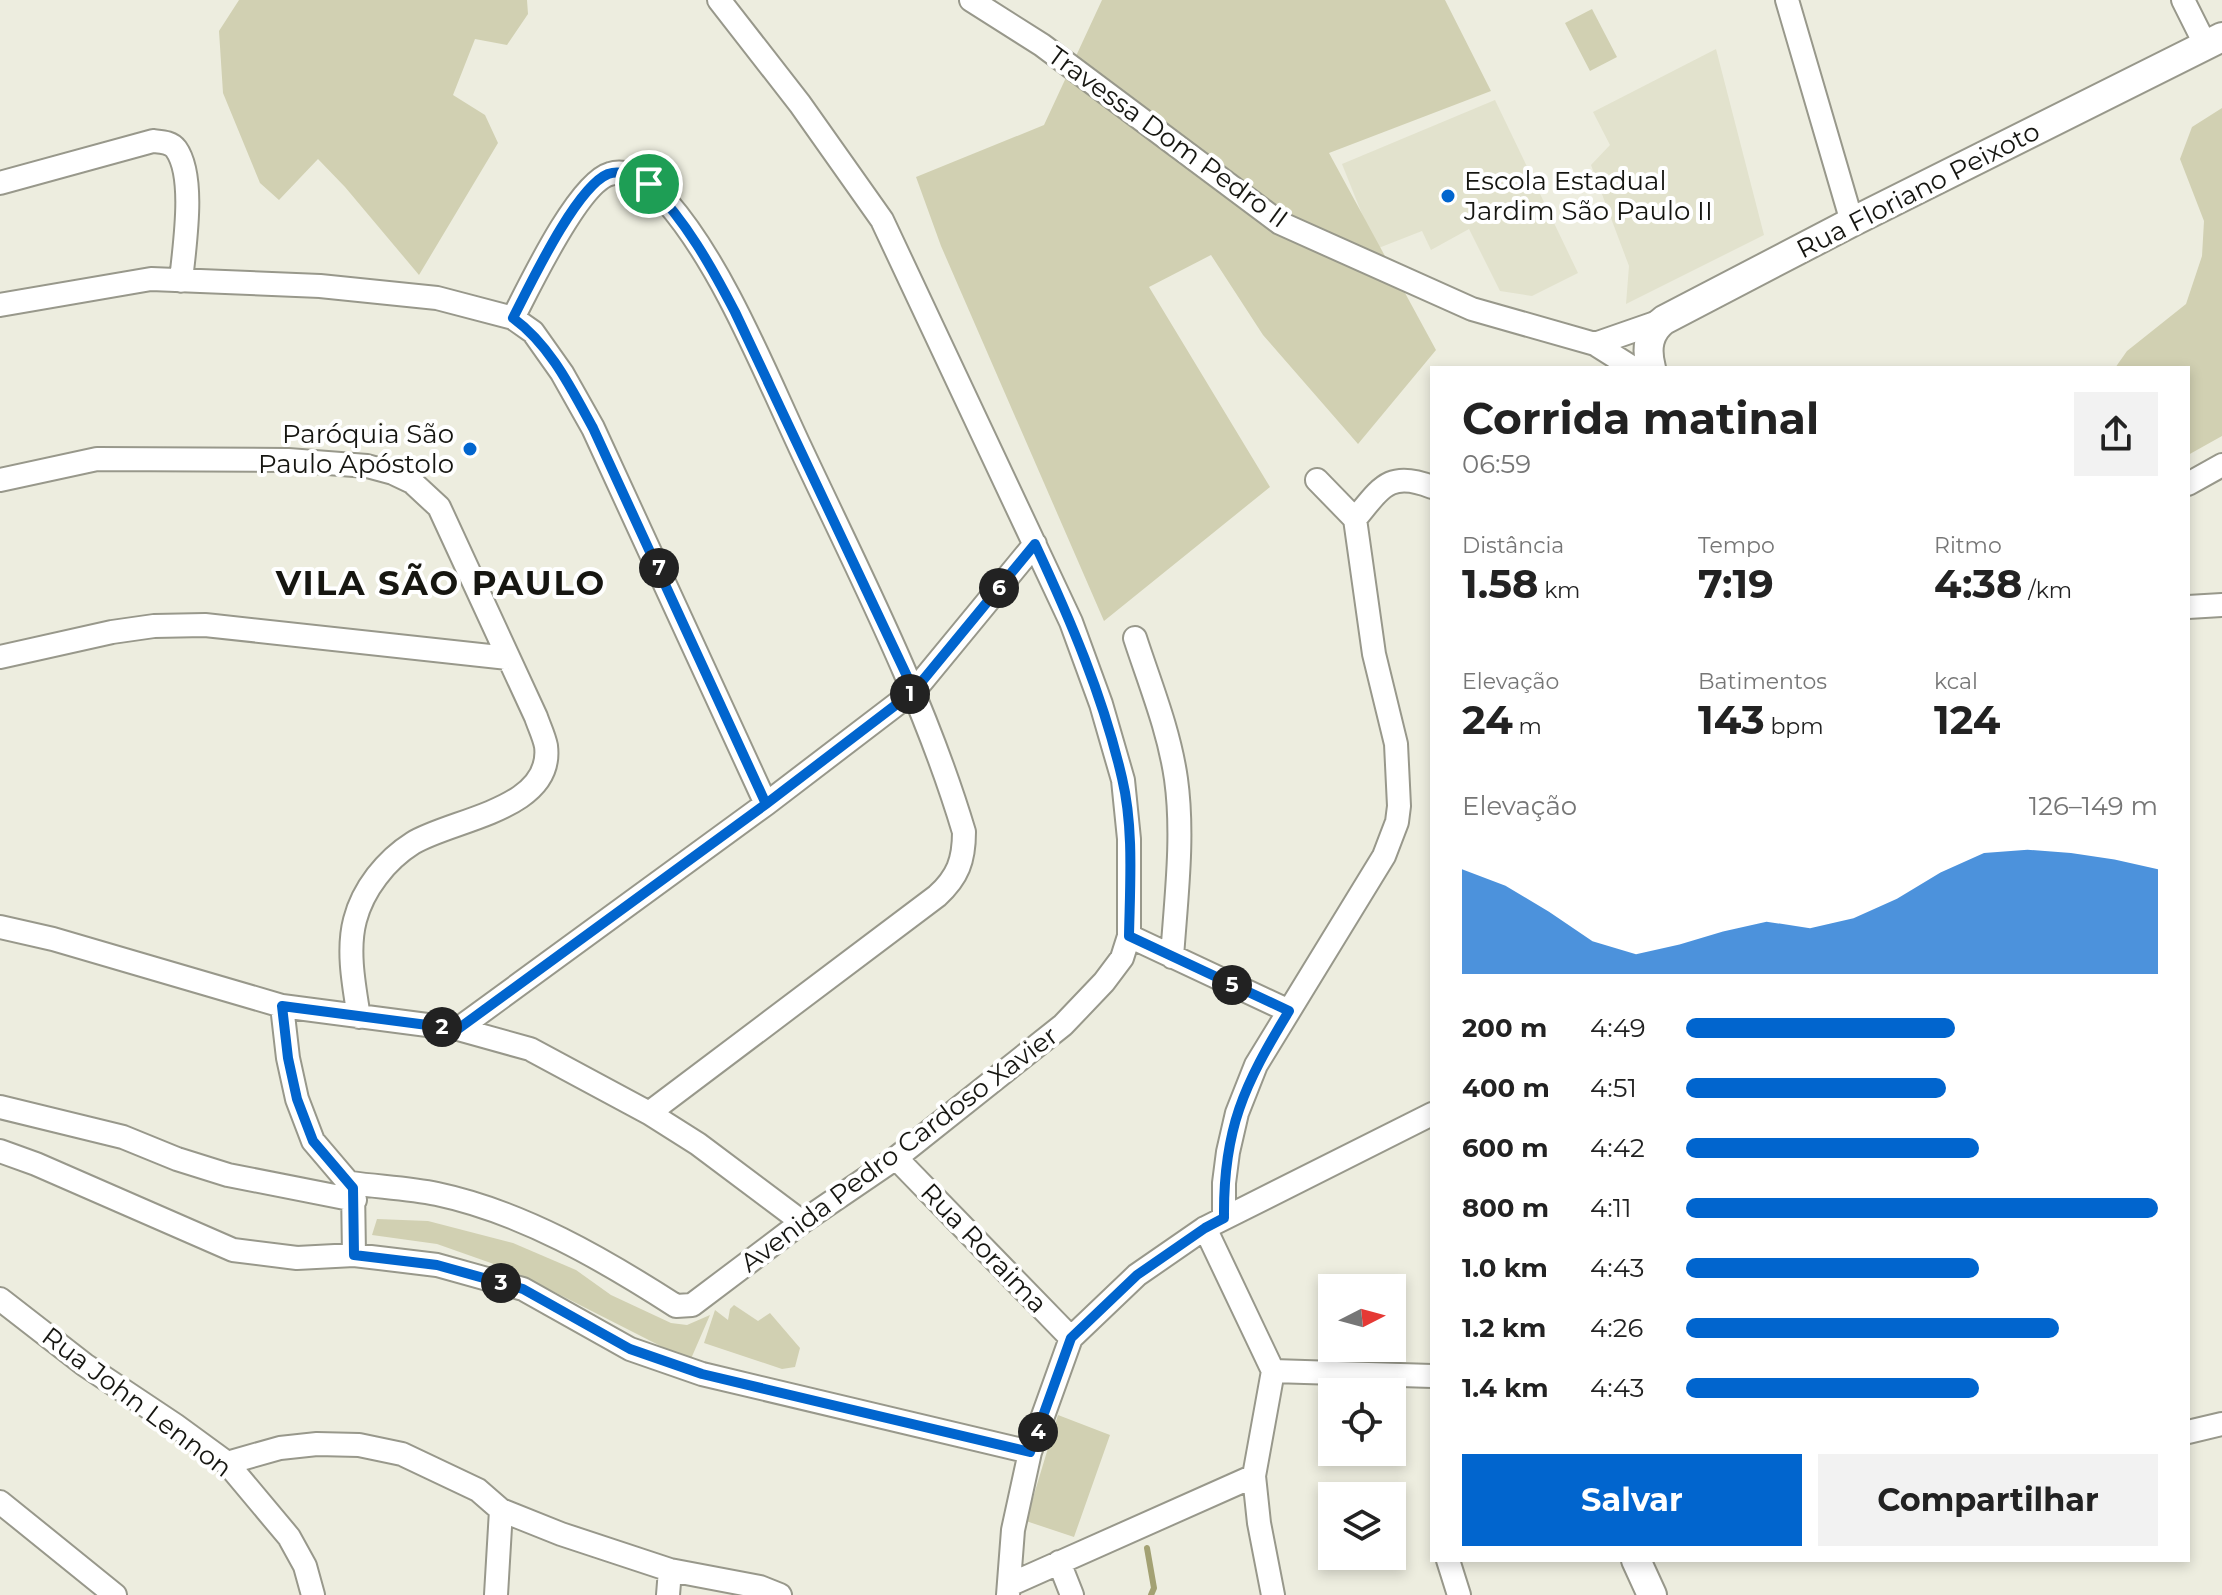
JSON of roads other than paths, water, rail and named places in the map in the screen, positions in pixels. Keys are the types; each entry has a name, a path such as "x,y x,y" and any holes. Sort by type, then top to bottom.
{"street":[{"name":"Avenida Pedro Cardoso Xavier","path":"353,1192 436,1194 483,1207 590,1255 676,1306 687,1307 802,1222 896,1158 1063,1025 1122,958 1129,936 1129,839 1123,780 1101,704 1071,622 882,220 800,104 719,0"},
{"name":"Travessa Dom Pedro II","path":"971,0 1042,45 1280,223 1472,309 1595,344 1630,366"},
{"path":"1787,0 1852,222"},
{"path":"2183,0 2214,41"},
{"name":"Rua Floriano Peixoto","path":"1664,320 2214,41"},
{"path":"0,183 153,141 167,142 177,150 189,199 181,281"},
{"path":"513,318 559,233 594,182 610,173 627,173 649,184 667,203 707,257 914,691 964,832 964,853 951,884 917,914 649,1113"},
{"path":"0,305 151,279 320,286 437,298 513,318 533,332 562,373 593,428 766,804"},
{"path":"1595,344 1664,320"},
{"path":"1651,366 1648,349 1651,335 1664,320"},
{"path":"0,480 97,459 288,460 367,466 393,473 412,482 439,507 545,743 543,768 522,795 502,808 414,842 388,863 368,888 355,920 353,979 359,1017"},
{"path":"2190,483 2222,465"},
{"path":"1355,519 1381,488 1398,480 1412,479 1430,486"},
{"path":"1273,1595 1259,1523 1254,1476 1273,1371 1214,1223 1237,1113 1256,1065 1384,856 1397,822 1399,782 1396,744 1374,654 1355,519 1317,480"},
{"path":"458,1029 766,804 914,691 1035,544"},
{"path":"2190,607 2222,605"},
{"path":"0,657 112,632 154,626 205,625 508,658"},
{"path":"1135,638 1169,738 1177,781 1172,957"},
{"path":"0,927 53,939 282,1006 458,1029 530,1049 649,1113 698,1144 802,1222"},
{"path":"1129,936 1289,1011"},
{"path":"282,1006 297,1099 313,1141 353,1192 354,1255"},
{"path":"0,1107 123,1137 228,1175 353,1192"},
{"path":"1008,1590 1013,1530 1030,1452 1071,1338 1137,1275 1214,1223 1430,1115"},
{"path":"0,1151 233,1250 297,1258 354,1255 437,1265 523,1289 630,1349 702,1374 1030,1452"},
{"name":"Rua Roraima","path":"896,1158 1071,1338"},
{"name":"Rua John Lennon","path":"0,1299 85,1365 227,1463 289,1537 305,1566 313,1595"},
{"path":"1273,1371 1430,1376"},
{"path":"2190,1432 2222,1424"},
{"path":"227,1463 280,1448 317,1444 359,1445 402,1454 478,1490 501,1510 561,1534 670,1570 760,1587 780,1595"},
{"path":"1008,1590 1059,1562 1254,1476"},
{"path":"0,1502 115,1595"},
{"path":"496,1595 501,1510"},
{"path":"1059,1562 1072,1595"},
{"path":"1449,1562 1459,1595"},
{"path":"1639,1562 1652,1595"},
{"path":"668,1595 670,1570"}],"waterway":[{"path":"1147,1548 1154,1588 1151,1595"}],"place":[{"name":"Escola Estadual Jardim São Paulo II","path":"1448,196"},
{"name":"Paróquia São Paulo Apóstolo","path":"470,449"}],"district":[{"name":"VILA SÃO PAULO","path":"441,583"}]}
